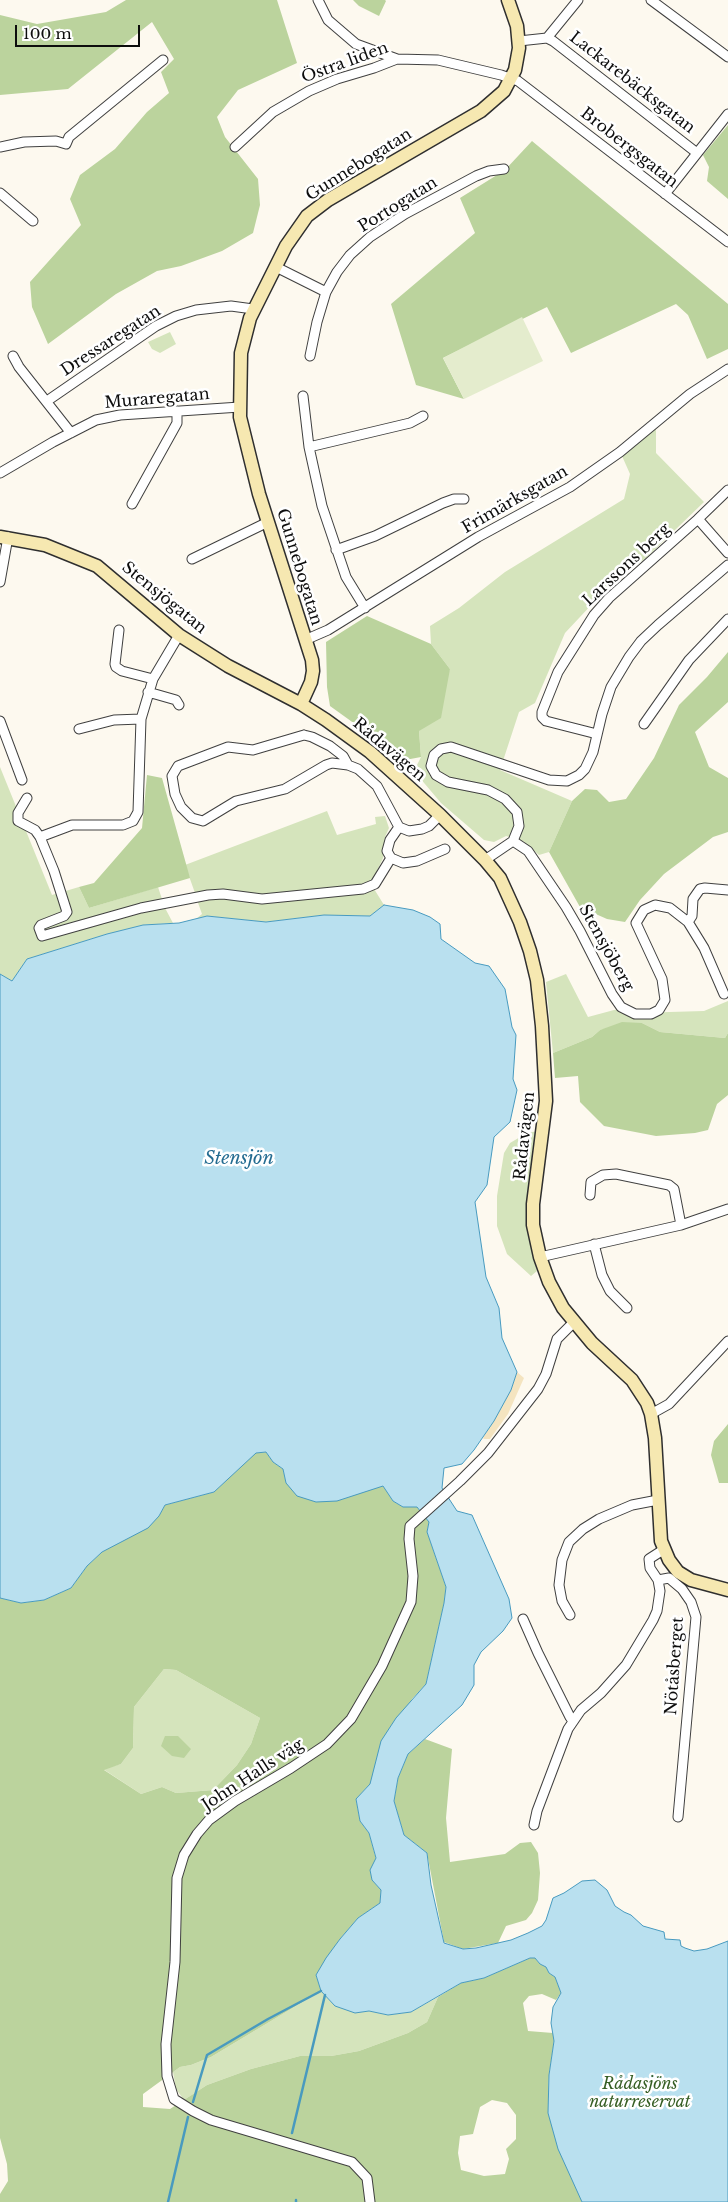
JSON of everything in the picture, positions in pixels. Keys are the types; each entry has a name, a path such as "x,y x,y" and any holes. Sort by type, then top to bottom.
{"street":[{"path":"318,0 328,20 356,44 397,59"},
{"name":"Gunnebogatan","path":"301,704 309,689 313,671 246,444 240,407 241,353 253,309 298,226 307,216 328,200 481,111 499,98 512,78 518,55 515,18 508,0"},
{"path":"547,38 578,0"},
{"path":"651,0 728,57"},
{"name":"Lackarebäcksgatan","path":"518,41 547,38 697,153"},
{"name":"Östra liden","path":"235,147 273,112 288,102 337,79 397,59 438,60 512,78"},
{"path":"0,147 24,142 56,141 66,144 69,137 163,60"},
{"name":"Brobergsgatan","path":"512,78 728,242"},
{"path":"665,194 728,114"},
{"name":"Portogatan","path":"310,356 326,292 337,272 350,255 370,237 405,214 476,176 489,171 504,169"},
{"path":"0,193 33,221"},
{"path":"276,267 326,292"},
{"name":"Dressaregatan","path":"47,401 156,326 176,316 219,307 241,306 253,309"},
{"path":"13,356 19,367 71,433"},
{"name":"Frimärksgatan","path":"305,640 328,630 478,537 570,487 620,452 690,394 728,369"},
{"path":"303,396 309,447 322,506 346,577 365,608"},
{"name":"Muraregatan","path":"0,473 71,433 108,416 240,407"},
{"path":"132,504 177,423 177,411"},
{"path":"309,447 410,423 423,416"},
{"name":"Larssons berg","path":"597,734 546,720 542,717 542,712 558,672 594,615 609,598 728,490"},
{"path":"336,550 374,536 443,503 454,499 464,499"},
{"path":"698,519 728,553"},
{"path":"192,559 268,522"},
{"path":"0,582 4,537"},
{"name":"Stensjögatan","path":"4,537 45,545 97,566 179,635 228,666 301,704"},
{"path":"485,860 513,841 517,835 519,818 513,806 505,799 488,790 448,782 436,775 431,766 434,755 442,749 451,747 549,780 567,781 579,775 585,769 593,752 605,703 611,687 641,641 728,565"},
{"path":"644,724 689,660 728,619"},
{"path":"119,630 116,667 122,671 153,679"},
{"path":"40,837 72,825 123,825 133,821 138,812 141,719 153,679 179,635"},
{"path":"148,692 176,700 179,705"},
{"name":"Rådavägen","path":"301,704 355,741 440,814 500,878 530,951 537,980 546,1076 545,1122 533,1204 533,1230 540,1257 557,1296 574,1322 632,1380 640,1391 651,1414 655,1438 659,1526 663,1550 673,1566 685,1577 702,1584 728,1590"},
{"path":"79,729 114,720 141,719"},
{"path":"0,721 22,780"},
{"path":"348,765 343,756 330,746 312,736 304,736 253,750 228,747 178,766 172,776 175,794 181,807 192,818 204,821 236,801 285,789 332,763 348,765 358,769 377,786 399,827 409,831 422,829 429,826 440,814"},
{"path":"27,798 18,813 18,821 35,830 40,837 54,871 67,912 64,916 41,925 39,928 42,936 141,908 165,905 208,895 223,894 262,899 364,889 375,884 391,858"},
{"path":"399,827 387,851 391,858 403,864 445,849"},
{"name":"Stensjöberg","path":"513,841 528,851 538,866 580,931 612,994 622,1007 628,1011 651,1014 659,1010 665,1000 662,979 636,926 640,913 649,907 664,906 677,912 688,922 704,948 724,994"},
{"path":"688,922 692,916 693,898 700,889 728,890"},
{"path":"590,1195 591,1182 603,1175 616,1174 668,1185 674,1189 681,1225"},
{"path":"540,1257 681,1225 728,1209"},
{"path":"594,1244 602,1275 610,1291 626,1308"},
{"name":"John Halls väg","path":"370,2202 367,2178 352,2162 212,2120 174,2099 167,2076 166,2044 175,1962 175,1896 177,1878 184,1856 197,1834 209,1820 234,1801 291,1768 327,1744 351,1719 382,1666 411,1602 413,1576 410,1526 488,1453 538,1389 546,1374 557,1339 574,1322"},
{"path":"651,1414 669,1404 728,1341"},
{"path":"570,1616 562,1601 559,1585 562,1560 568,1542 583,1529 599,1519 632,1505 658,1500"},
{"path":"534,1825 559,1749 573,1720 616,1677 645,1636 657,1612 660,1597 658,1580 650,1568 649,1559 663,1550"},
{"name":"Nötåsberget","path":"658,1580 667,1577 682,1588 692,1602 696,1617 678,1817"},
{"path":"523,1619 538,1653 573,1720"}],"green space":[{"path":"126,0 277,0 297,63 238,90 217,117 225,137 258,179 260,205 253,233 222,251 181,266 157,271 116,294 48,344 32,307 30,282 81,225 70,199 80,175 115,149 147,112 169,93 161,72 174,59 152,22 68,89 0,95 0,15 37,24 106,12"},
{"path":"353,0 386,1 379,16 359,6"},
{"path":"728,125 728,199 707,181 709,167 703,155"},
{"path":"532,141 728,304 728,349 707,359 688,315 676,304 571,353 547,307 443,358 464,399 416,385 391,304 475,233 460,198 505,170"},
{"path":"522,317 543,361 464,399 443,358"},
{"path":"170,332 176,344 160,353 152,349 148,342"},
{"path":"656,425 656,453 704,502 646,558 609,586 565,633 535,703 519,712 500,770 572,801 549,852 539,855 523,841 506,836 494,842 484,840 441,803 414,771 421,757 419,731 450,669 431,644 430,626 459,608 505,572 624,499 630,474 622,456"},
{"path":"367,616 431,644 450,669 441,718 419,731 421,757 405,760 330,706 327,687 326,642"},
{"path":"728,652 728,702 695,732 709,767 728,778 728,832 713,837 664,874 640,900 625,922 607,919 580,907 549,852 572,801 585,789 597,790 609,802 626,799 654,758 679,705 707,677"},
{"path":"0,767 52,895 79,887 89,908 158,887 163,902 195,893 185,865 327,811 337,835 376,824 375,817 385,816 389,828 385,837 383,858 371,884 384,905 370,916 324,915 266,922 207,916 196,919 202,914 197,900 165,908 173,923 143,925 27,959 12,981 0,974"},
{"path":"147,775 162,778 190,878 89,908 79,887 94,883 142,828"},
{"path":"566,974 588,1017 629,1008 635,1013 704,1011 728,1001 728,1033 725,1038 660,1032 642,1023 600,1030 592,1037 553,1053 546,982"},
{"path":"622,1022 642,1023 660,1032 725,1038 728,1033 728,1095 717,1104 708,1130 656,1136 604,1126 580,1102 578,1076 555,1078 553,1053 592,1037 600,1030"},
{"path":"538,1131 528,1229 537,1271 531,1276 507,1254 497,1226 497,1196 504,1153 510,1143 527,1133"},
{"path":"728,1424 728,1483 719,1483 711,1455 714,1441"},
{"path":"266,1452 273,1462 283,1469 286,1483 363,1491 383,1486 393,1501 403,1507 417,1507 429,1522 427,1532 446,1587 444,1603 426,1684 412,1699 370,1784 356,1799 360,1821 369,1833 376,1859 371,1870 372,1880 381,1890 380,1903 358,1918 340,1939 316,1975 321,1991 211,2057 180,2067 143,2094 143,2107 170,2109 207,2085 251,2069 300,2056 331,2056 359,2051 408,2033 427,2022 438,1997 461,1983 484,1978 530,1958 535,1958 540,1964 546,1966 549,1973 555,1977 561,1993 556,2000 542,1994 529,1996 523,2003 528,2031 553,2033 548,2113 582,2202 0,2202 0,2194 8,2181 7,2164 0,2138 0,1598 21,1603 44,1600 71,1588 87,1566 102,1552 159,1516 165,1505 214,1492 255,1453","holes":["164,1669 176,1670 260,1718 251,1744 237,1765 213,1790 176,1793 162,1787 141,1794 104,1770 121,1764 133,1748 134,1707","492,2100 507,2103 516,2115 516,2139 506,2149 509,2159 505,2174 484,2176 461,2170 458,2153 460,2136 473,2134 480,2107"]},
{"path":"164,1669 176,1670 260,1718 251,1744 237,1765 213,1790 176,1793 162,1787 141,1794 103,1769 121,1764 133,1748 134,1707"},
{"path":"165,1736 178,1736 191,1749 184,1758 172,1756 161,1746"},
{"path":"425,1739 452,1749 446,1818 450,1862 505,1854 520,1843 531,1842 538,1853 540,1873 538,1900 532,1913 526,1920 506,1926 498,1943 463,1949 444,1942 427,1853 404,1835 394,1801 398,1778 408,1754"},
{"path":"321,1991 335,2006 355,2012 369,2011 388,2015 411,2012 438,1997 427,2022 408,2033 359,2051 331,2056 300,2056 251,2069 207,2085 184,2100 176,2089 173,2072 180,2067 211,2057"}],"sand":[{"path":"517,1372 524,1378 508,1414 490,1439 484,1439 511,1390"}],"water":[{"name":"Stensjön","path":"384,905 413,910 430,917 440,924 441,939 475,963 489,966 505,989 512,1027 516,1035 513,1079 517,1090 510,1122 494,1137 487,1185 475,1202 486,1277 499,1308 502,1338 517,1372 511,1390 494,1421 474,1450 462,1464 444,1468 442,1488 457,1511 472,1515 509,1599 512,1618 503,1631 481,1652 474,1665 474,1685 462,1705 408,1754 398,1778 394,1801 404,1835 427,1853 431,1885 444,1943 463,1949 476,1948 511,1940 528,1933 542,1926 546,1920 553,1898 582,1881 595,1880 607,1890 615,1906 631,1915 643,1926 664,1932 665,1939 680,1940 681,1946 694,1951 707,1949 728,1941 728,2202 582,2202 558,2149 548,2113 549,2075 554,2041 551,2023 553,2007 561,1993 555,1977 535,1958 530,1958 484,1978 461,1983 411,2012 388,2015 369,2011 355,2013 335,2006 321,1991 316,1975 326,1958 358,1918 380,1903 381,1890 372,1880 370,1870 376,1858 369,1833 360,1821 356,1799 370,1784 381,1741 396,1718 426,1684 444,1603 446,1587 427,1532 429,1522 417,1507 403,1507 393,1501 383,1486 337,1501 316,1502 297,1496 286,1483 283,1469 273,1462 266,1452 256,1453 214,1492 165,1505 159,1516 148,1528 102,1552 87,1566 71,1588 44,1600 21,1603 0,1598 0,974 12,981 27,959 143,925 179,923 207,916 266,922 324,915 370,916"}],"waterway":[{"path":"193,2102 207,2055 268,2019 321,1991"},
{"path":"292,2133 325,1995"},
{"path":"168,2202 188,2117"}],"park label":[{"name":"Rådasjöns naturreservat","path":"640,2093"}]}
